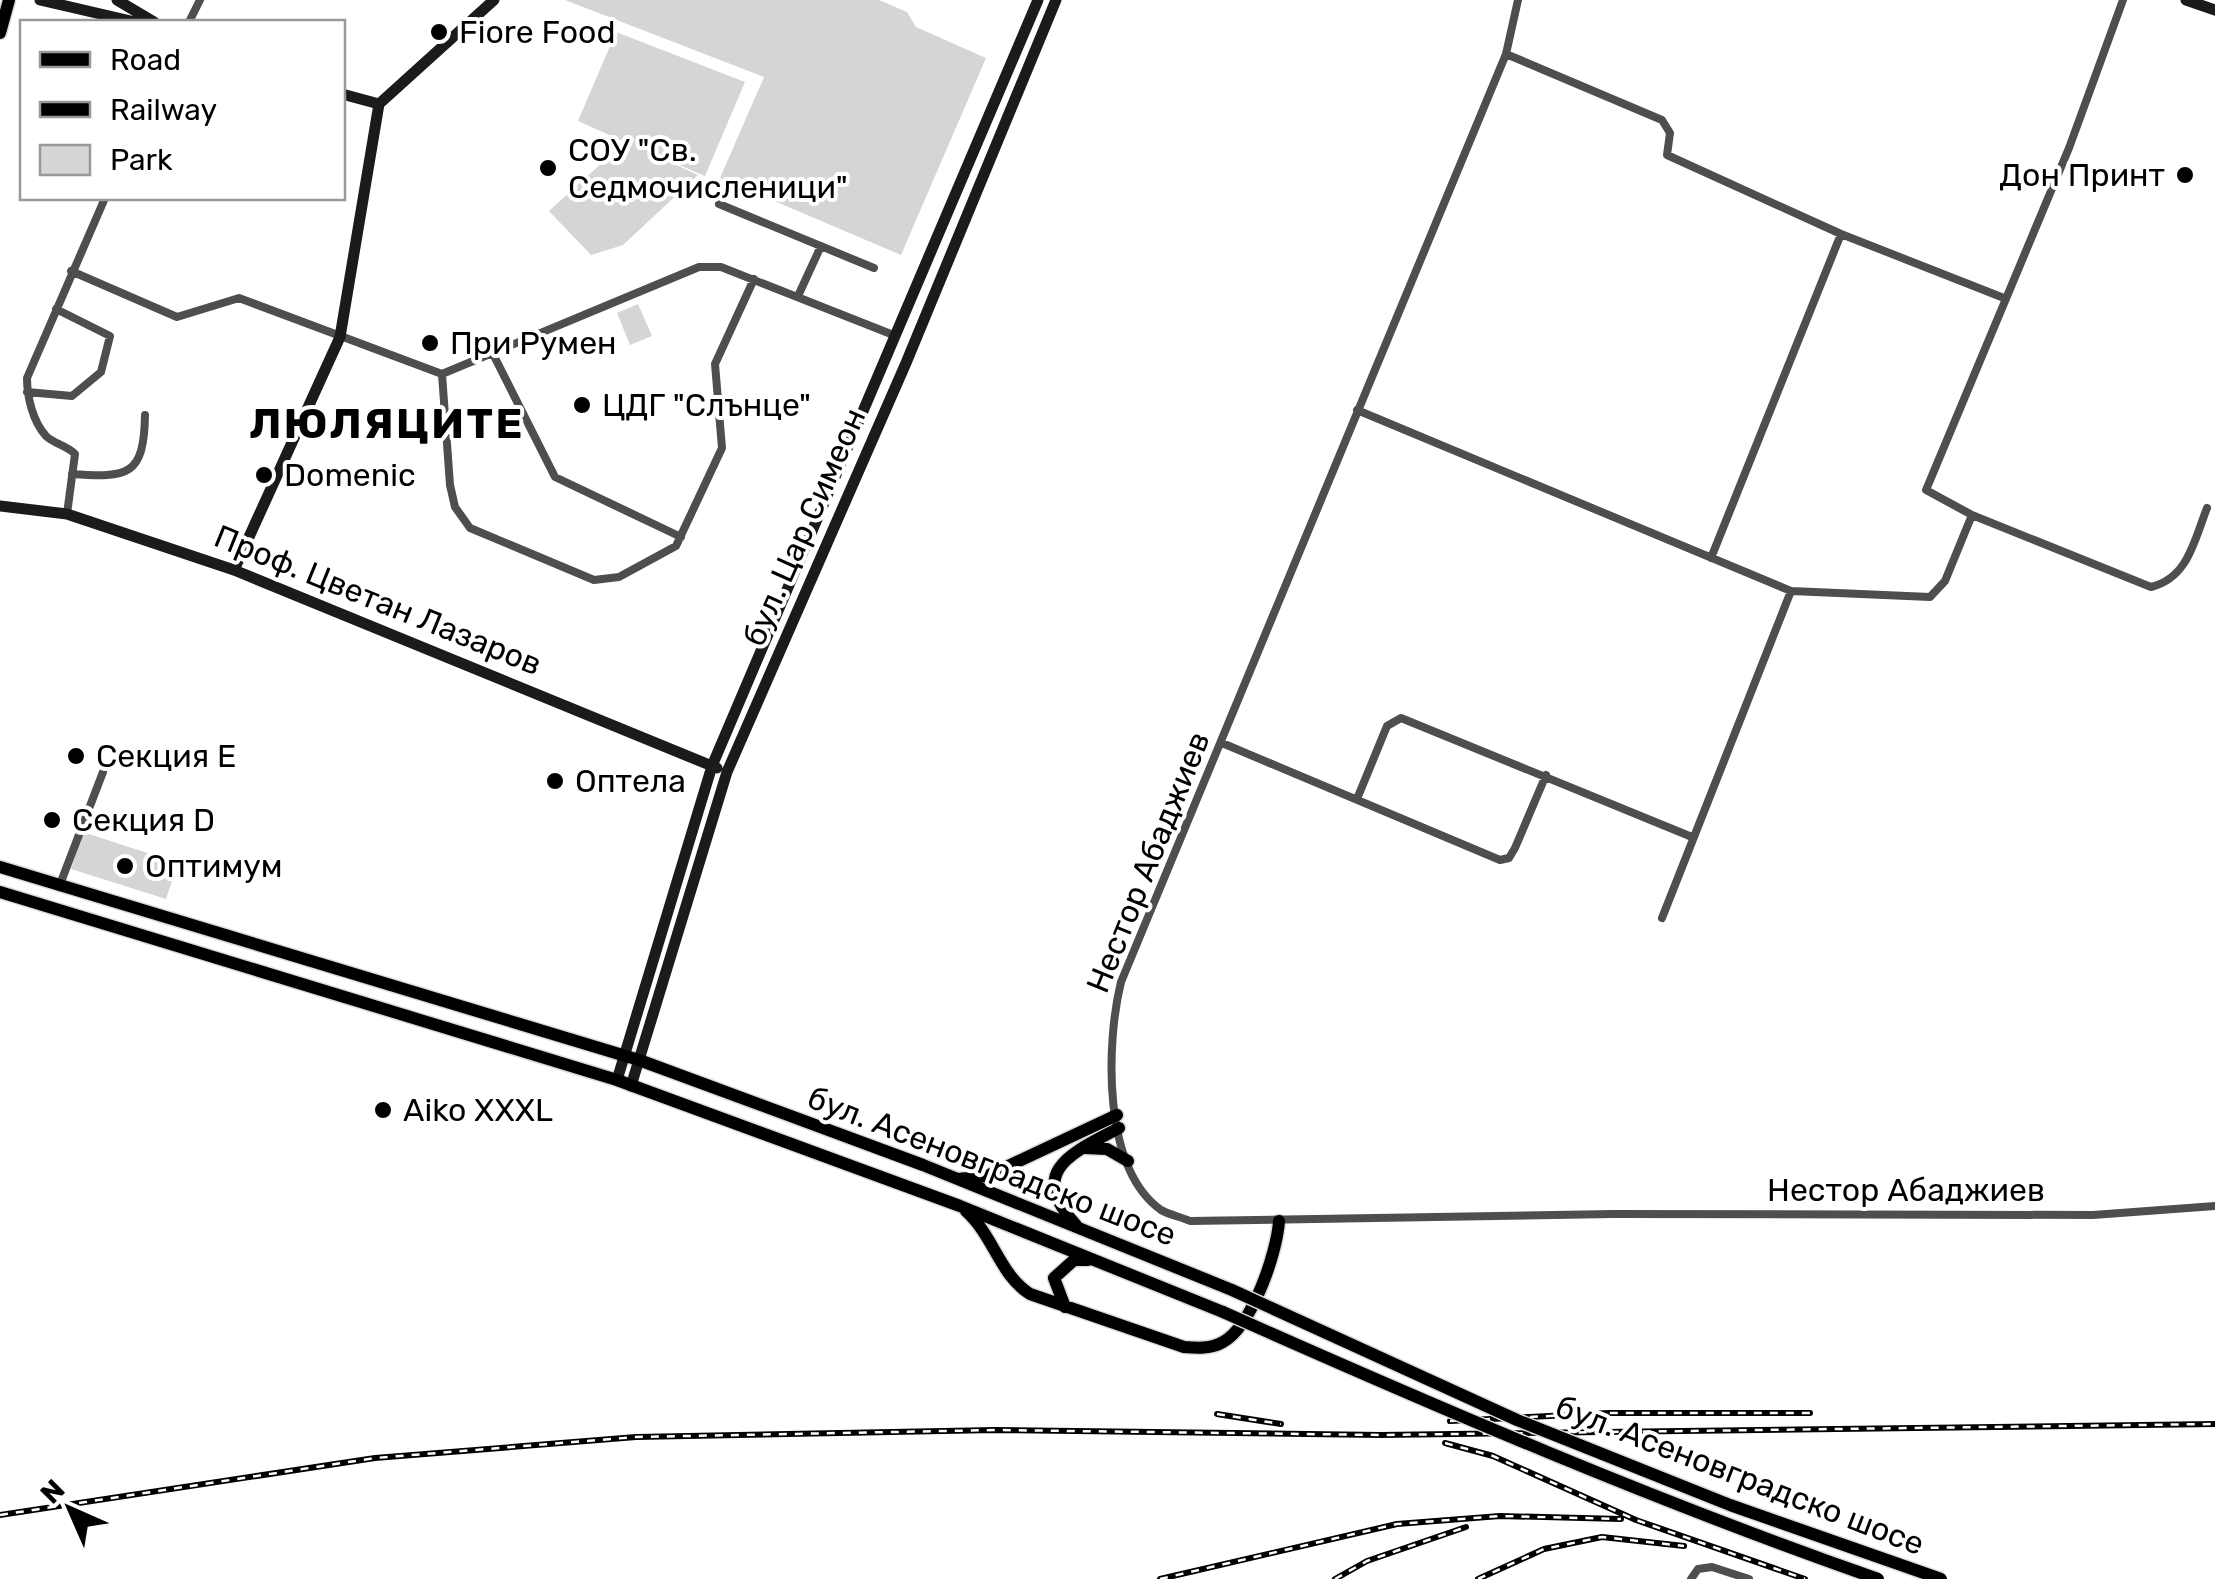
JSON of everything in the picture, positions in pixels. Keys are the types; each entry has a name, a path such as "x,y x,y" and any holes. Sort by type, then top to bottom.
{"main road":[{"path":"0,32 8,0"},
{"path":"40,0 126,20"},
{"path":"118,0 151,20"},
{"path":"234,570 340,337 378,104 494,0"},
{"name":"бул. Цар Симеон","path":"616,1080 712,766 1038,0"},
{"name":"бул. Цар Симеон","path":"631,1086 727,772 906,363 1056,0"},
{"path":"2186,0 2215,10"},
{"path":"345,95 378,104"},
{"name":"Проф. Цветан Лазаров","path":"0,506 67,514 234,570 727,772"},
{"name":"бул. Асеновградско шосе","path":"0,867 638,1060 957,1180 1232,1290 1517,1420 1730,1505 1941,1579"},
{"name":"бул. Асеновградско шосе","path":"0,892 616,1080 960,1206 1223,1312 1523,1444 1720,1524 1878,1579"},
{"path":"1081,1231 1059,1207 1052,1186 1056,1171 1118,1122"},
{"path":"957,1180 987,1176 1118,1122"},
{"path":"1082,1148 1106,1149 1128,1161"},
{"path":"960,1206 990,1236 1013,1283 1065,1307 1184,1347 1222,1343 1267,1280 1279,1222"},
{"path":"1065,1307 1056,1292 1054,1278 1074,1260 1095,1261"}],"street":[{"name":"Нестор Абаджиев","path":"1518,0 1506,54 1121,982 1108,1060 1118,1122 1139,1185 1162,1210 1190,1220 1279,1222 1613,1214 2093,1215 2215,1206"},
{"path":"2123,0 2068,148 1927,480 1930,496 2151,587 2170,582 2182,568 2207,508"},
{"path":"1506,54 1662,120 1670,133 1666,156 1841,234 2004,298"},
{"path":"67,514 75,454 67,446 48,440 27,392 27,378 105,200"},
{"path":"720,204 874,268"},
{"path":"1711,558 1841,234"},
{"path":"798,296 821,246"},
{"path":"72,271 177,316 239,298 442,374 699,267 722,266 896,336"},
{"path":"442,374 450,485 455,507 470,528 594,580 619,577 676,546 722,448 714,364 754,279"},
{"path":"27,392 72,396 101,372 110,336 56,309"},
{"path":"493,354 555,477 681,537"},
{"path":"1358,410 1791,590 1930,597 1945,581 1972,515"},
{"path":"72,474 118,478 133,467 145,450 145,415"},
{"path":"1662,918 1791,590"},
{"path":"1357,799 1387,726 1401,718 1546,774 1692,837"},
{"path":"1222,743 1500,860 1508,858 1516,848 1546,774"},
{"path":"59,887 103,772"},
{"path":"1692,1579 1698,1570 1712,1567 1749,1579"}],"green space":[{"path":"565,0 879,0 907,12 916,27 986,58 901,255 720,178 764,77"},
{"path":"616,32 745,82 705,176 648,152 698,175 623,245 591,255 549,211 625,142 578,121"},
{"path":"638,304 652,336 630,345 617,313"},
{"name":"Оптимум","path":"83,832 178,863 166,899 71,869"}],"railway":[{"path":"1450,1421 1609,1413 1810,1413"},
{"path":"1217,1414 1281,1424"},
{"path":"0,1515 375,1458 636,1437 995,1430 1381,1435 2215,1424"},
{"path":"1445,1443 1493,1456 1636,1520 1805,1579"},
{"path":"1160,1579 1397,1524 1500,1516 1621,1519"},
{"path":"1335,1579 1367,1561 1466,1527"},
{"path":"1478,1579 1544,1549 1602,1537 1684,1546"}],"place":[{"name":"Fiore Food","path":"439,32"},
{"name":"СОУ \"Св. Седмочисленици\"","path":"548,168"},
{"name":"Дон Принт","path":"2185,175"},
{"name":"При Румен","path":"430,343"},
{"name":"ЦДГ \"Слънце\"","path":"582,405"},
{"name":"Domenic","path":"264,475"},
{"name":"Секция E","path":"76,756"},
{"name":"Оптела","path":"555,781"},
{"name":"Секция D","path":"52,820"},
{"name":"Оптимум","path":"125,866"},
{"name":"Aiko XXXL","path":"383,1110"}],"district":[{"name":"ЛЮЛЯЦИТЕ","path":"387,423"}]}
